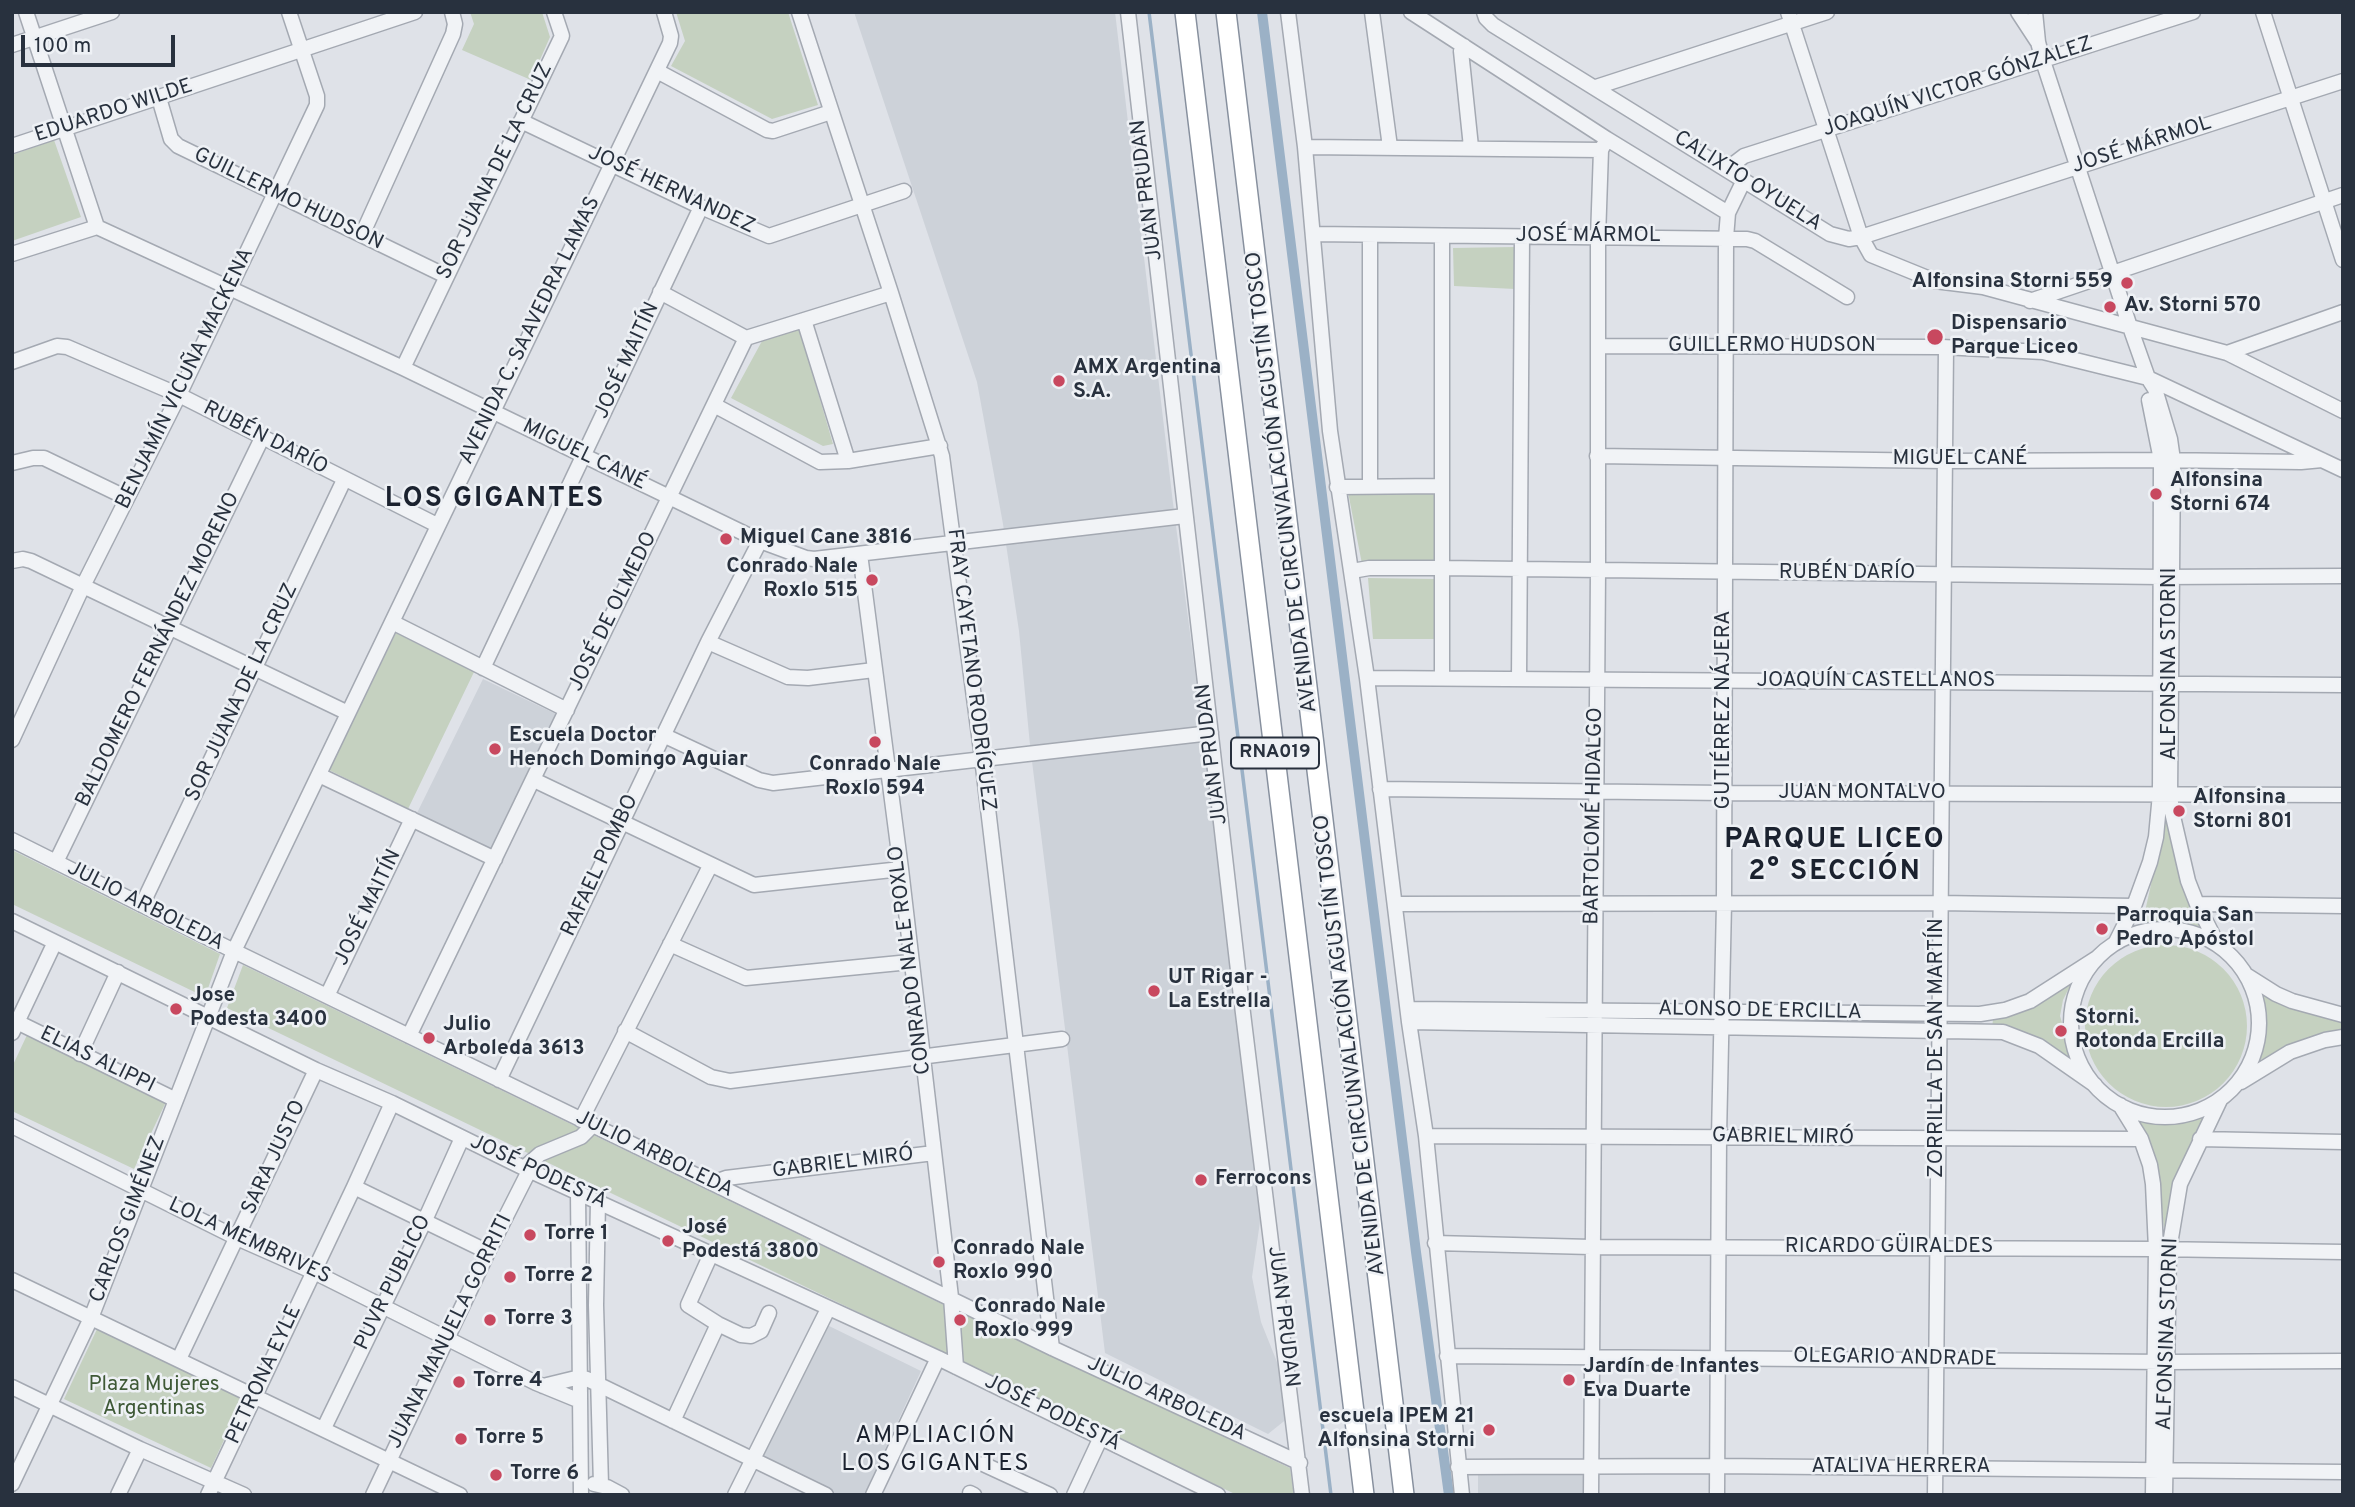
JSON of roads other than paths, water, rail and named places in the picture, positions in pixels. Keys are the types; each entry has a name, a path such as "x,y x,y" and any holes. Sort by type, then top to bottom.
{"highway":[{"name":"AVENIDA DE CIRCUNVALACIÓN AGUSTÍN TOSCO","path":"1185,12 1364,1495"},
{"name":"AVENIDA DE CIRCUNVALACIÓN AGUSTÍN TOSCO","path":"1226,12 1404,1495"}],"street":[{"path":"12,254 97,227 26,12"},
{"path":"12,45 112,12"},
{"name":"BENJAMÍN VICUÑA MACKENA","path":"12,739 83,586 231,289 317,105 317,96 289,12"},
{"name":"EDUARDO WILDE","path":"12,146 415,12"},
{"path":"362,235 453,34 455,24 452,12"},
{"name":"SOR JUANA DE LA CRUZ","path":"403,368 562,36 554,12"},
{"name":"AVENIDA C. SAAVEDRA LAMAS","path":"234,951 670,43 671,36 664,12"},
{"name":"FRAY CAYETANO RODRÍGUEZ","path":"799,12 940,446 982,758 1052,1348"},
{"name":"JUAN PRUDAN","path":"1128,12 1242,1005 1302,1495"},
{"path":"1288,12 1305,146 1329,418 1367,678 1426,1136 1462,1495"},
{"path":"1372,12 1390,147"},
{"name":"CALIXTO OYUELA","path":"1411,12 1604,145 1728,213"},
{"name":"CALIXTO OYUELA","path":"1484,12 1493,25 1830,234 1849,239 1861,237"},
{"path":"1596,87 1790,18 1827,12"},
{"name":"ALFONSINA STORNI","path":"2018,12 2038,42"},
{"name":"ALFONSINA STORNI","path":"2035,12 2043,61 2130,327 2148,378 2155,389 2167,460 2165,794 2150,862 2134,906 2116,942"},
{"name":"JOAQUÍN VICTOR GÓNZALEZ","path":"1727,169 1744,156 2193,12"},
{"path":"2263,12 2343,260"},
{"path":"1790,18 1861,237 1871,255 1935,281 1983,287 2227,353 2343,411"},
{"path":"1464,46 1461,51 1471,147"},
{"path":"657,71 767,130 773,131 831,112"},
{"name":"JOSÉ MÁRMOL","path":"1861,237 2343,81"},
{"name":"GUILLERMO HUDSON","path":"159,98 174,143 446,276"},
{"name":"JOSÉ HERNANDEZ","path":"521,121 768,236 904,191"},
{"path":"1305,146 1604,145"},
{"name":"BARTOLOMÉ HIDALGO","path":"1591,1495 1598,238 1604,145"},
{"name":"GUTIÉRREZ NÁJERA","path":"1717,1495 1725,793 1726,238 1728,213 1744,180"},
{"path":"2030,301 2343,195"},
{"name":"JOSÉ MAITÍN","path":"483,668 701,207"},
{"name":"MIGUEL CANÉ","path":"97,227 403,368 760,541 814,559 1185,516"},
{"name":"JOSÉ MÁRMOL","path":"1313,234 1726,238 1755,241 1847,297"},
{"path":"1370,235 1370,485"},
{"path":"1442,236 1442,678"},
{"path":"1518,679 1522,237"},
{"path":"660,292 746,338 891,293"},
{"path":"2227,353 2343,312"},
{"path":"804,320 848,461"},
{"name":"JOSÉ DE OLMEDO","path":"409,1036 746,338"},
{"name":"RUBÉN DARÍO","path":"12,362 57,346 67,346 179,395 438,525"},
{"name":"GUILLERMO HUDSON","path":"1598,346 1946,348"},
{"path":"1946,348 2043,352 2148,378 2343,470"},
{"name":"ZORRILLA DE SAN MARTÍN","path":"1935,1495 1946,348"},
{"path":"714,405 813,460 831,463 940,446"},
{"name":"BALDOMERO FERNÁNDEZ MORENO","path":"56,862 262,438"},
{"name":"MIGUEL CANÉ","path":"1597,456 1944,461 2323,460"},
{"path":"12,463 44,458 127,498"},
{"name":"SOR JUANA DE LA CRUZ","path":"142,905 344,480"},
{"path":"1337,486 1442,486"},
{"name":"RAFAEL POMBO","path":"499,1080 708,642 760,541"},
{"name":"CONRADO NALE ROXLO","path":"860,554 901,869 951,1297 956,1367"},
{"path":"12,561 31,561 348,713"},
{"name":"RUBÉN DARÍO","path":"1352,571 1369,568 1442,568 2166,577 2343,576"},
{"path":"392,622 567,710"},
{"path":"708,642 788,677 808,678 874,670"},
{"name":"JOAQUÍN CASTELLANOS","path":"1367,678 2343,685"},
{"path":"663,736 765,783 1211,733"},
{"path":"318,775 495,859"},
{"path":"534,780 747,883 760,886 901,869"},
{"name":"JUAN MONTALVO","path":"1380,789 2343,795"},
{"name":"ALFONSINA STORNI","path":"2165,794 2182,861 2197,904 2218,945"},
{"name":"JOSÉ MAITÍN","path":"327,996 412,819"},
{"name":"JULIO ARBOLEDA","path":"12,840 234,951 1052,1348 1300,1463"},
{"path":"526,1170 540,1154 581,1137 625,1031 710,866"},
{"path":"1395,904 1939,903 2134,906"},
{"path":"2197,904 2343,906"},
{"name":"JOSÉ PODESTÁ","path":"12,920 316,1070 392,1103 526,1170 938,1358 1218,1495"},
{"path":"2237,1084 2252,1060 2259,1031 2257,1002 2246,975 2234,958 2218,945 2196,934 2172,929 2148,930 2116,942 2098,958 2084,976 2075,998 2072,1021 2074,1044 2082,1066 2095,1085 2119,1105 2139,1113 2160,1117 2182,1116 2202,1110 2221,1099 2237,1084 2290,1052 2314,1043 2343,1037"},
{"path":"15,1027 55,942"},
{"path":"670,944 746,978 910,961"},
{"name":"CARLOS GIMÉNEZ","path":"12,1484 91,1318 234,951"},
{"name":"ALONSO DE ERCILLA","path":"1722,1019 1993,1013 2016,1007 2043,994 2098,958"},
{"path":"80,1054 118,972"},
{"path":"2246,975 2292,1001 2343,1015"},
{"name":"ALONSO DE ERCILLA","path":"1409,1016 1722,1019 2003,1032 2039,1046 2095,1085"},
{"name":"ELIAS ALIPPI","path":"15,1027 80,1054 176,1100"},
{"path":"625,1031 721,1081 1062,1039"},
{"name":"SARA JUSTO","path":"179,1359 316,1070"},
{"name":"ALFONSINA STORNI","path":"2162,1249 2180,1184 2221,1099"},
{"name":"PETRONA EYLE","path":"208,1495 355,1188 392,1103"},
{"name":"ALFONSINA STORNI","path":"2119,1105 2141,1139 2150,1165 2162,1249 2159,1470 2153,1495"},
{"name":"LOLA MEMBRIVES","path":"12,1126 237,1238 314,1272 543,1386 580,1401"},
{"name":"GABRIEL MIRÓ","path":"1426,1136 2141,1139"},
{"name":"PUVR PUBLICO","path":"324,1428 462,1138"},
{"path":"2200,1139 2343,1142"},
{"name":"GABRIEL MIRÓ","path":"712,1183 726,1178 934,1153"},
{"name":"JUANA MANUELA GORRITI","path":"373,1495 526,1170"},
{"path":"355,1188 488,1252"},
{"path":"578,1193 581,1488 601,1485 622,1495"},
{"path":"598,1201 601,1485"},
{"name":"RICARDO GÜIRALDES","path":"1435,1243 1591,1247 2343,1252"},
{"path":"711,1254 688,1306 741,1335 751,1336 761,1331 769,1313"},
{"path":"12,1280 460,1495"},
{"path":"735,1495 828,1309"},
{"path":"673,1421 718,1324"},
{"name":"OLEGARIO ANDRADE","path":"1447,1356 2343,1362"},
{"path":"873,1495 938,1358"},
{"path":"543,1386 580,1377 826,1495"},
{"path":"12,1387 140,1449 244,1495"},
{"path":"1074,1495 1101,1437"},
{"path":"118,1495 140,1449"},
{"path":"983,1464 1050,1495"},
{"name":"ATALIVA HERRERA","path":"1458,1467 1717,1466 2343,1472"},
{"name":"ALFONSINA STORNI","path":"2159,1470 2165,1495"}],"waterway":[{"path":"1149,12 1331,1495"},
{"path":"1262,12 1416,1252 1449,1495"}],"place":[{"name":"Alfonsina Storni 559","path":"2127,283"},
{"name":"Av. Storni 570","path":"2110,307"},
{"name":"Dispensario Parque Liceo","path":"1935,337"},
{"name":"AMX Argentina S.A.","path":"1059,381"},
{"name":"Alfonsina Storni 674","path":"2156,494"},
{"name":"Miguel Cane 3816","path":"726,539"},
{"name":"Conrado Nale Roxlo 515","path":"872,580"},
{"name":"Conrado Nale Roxlo 594","path":"875,742"},
{"name":"Escuela Doctor Henoch Domingo Aguiar","path":"495,749"},
{"name":"Alfonsina Storni 801","path":"2179,811"},
{"name":"Parroquia San Pedro Apóstol","path":"2102,929"},
{"name":"UT Rigar - La Estrella","path":"1154,991"},
{"name":"Jose Podesta 3400","path":"176,1009"},
{"name":"Storni. Rotonda Ercilla","path":"2061,1031"},
{"name":"Julio Arboleda 3613","path":"429,1038"},
{"name":"Ferrocons","path":"1201,1180"},
{"name":"Torre 1","path":"530,1235"},
{"name":"José Podestá 3800","path":"668,1241"},
{"name":"Conrado Nale Roxlo 990","path":"939,1262"},
{"name":"Torre 2","path":"510,1277"},
{"name":"Torre 3","path":"490,1320"},
{"name":"Conrado Nale Roxlo 999","path":"960,1320"},
{"name":"Jardín de Infantes Eva Duarte","path":"1569,1380"},
{"name":"Torre 4","path":"459,1382"},
{"name":"escuela IPEM 21 Alfonsina Storni","path":"1489,1430"},
{"name":"Torre 5","path":"461,1439"},
{"name":"Torre 6","path":"496,1475"}],"district":[{"name":"LOS GIGANTES","path":"495,500"},
{"name":"PARQUE LICEO 2° SECCIÓN","path":"1835,857"},
{"name":"AMPLIACIÓN LOS GIGANTES","path":"936,1451"}],"park label":[{"name":"Plaza Mujeres Argentinas","path":"154,1398"}]}
